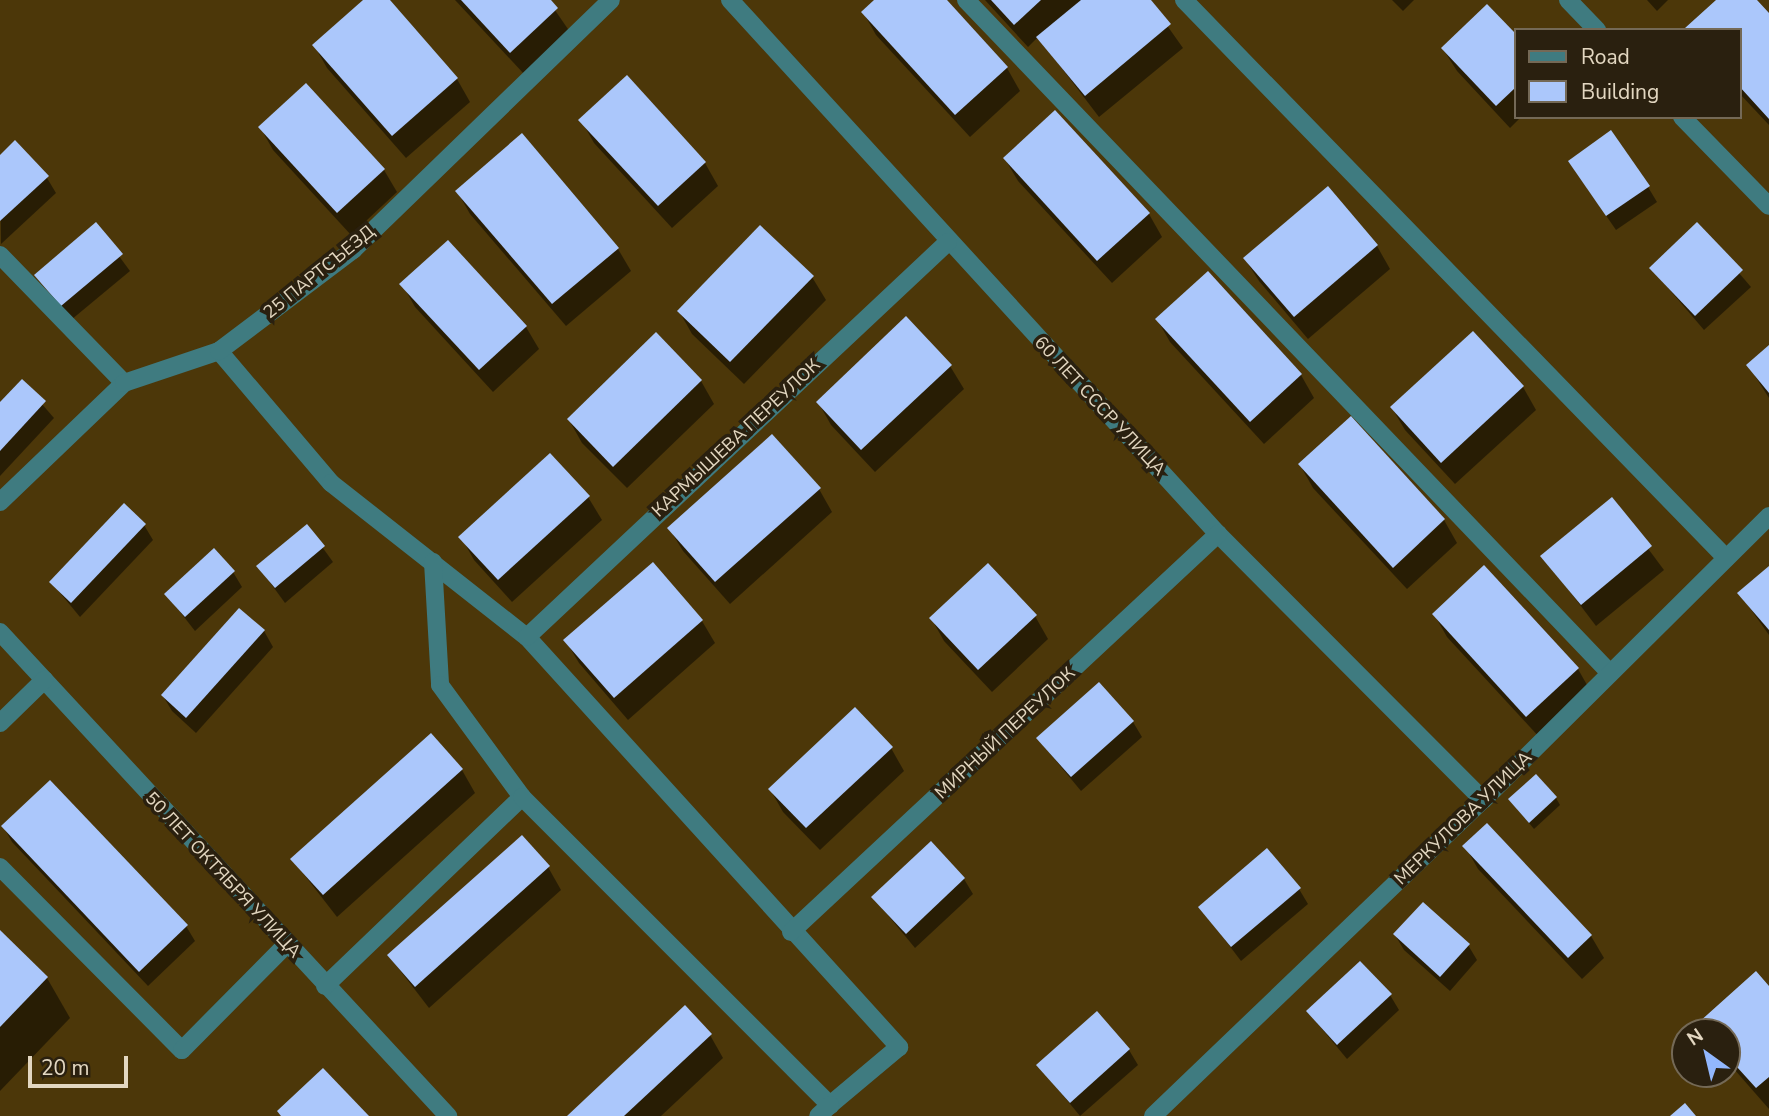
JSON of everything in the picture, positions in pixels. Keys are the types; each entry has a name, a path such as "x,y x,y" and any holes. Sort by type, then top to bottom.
{"street":[{"name":"25 ПАРТСЪЕЗД","path":"0,502 124,383 219,351 353,250 611,0"},
{"name":"60 ЛЕТ СССР УЛИЦА","path":"730,0 948,242 1219,534 1483,800"},
{"path":"966,0 1609,672"},
{"path":"1184,0 1726,558"},
{"path":"1569,0 1595,28"},
{"path":"1684,119 1769,206"},
{"name":"КАРМЫШЕВА ПЕРЕУЛОК","path":"527,637 948,242"},
{"path":"0,255 124,383"},
{"path":"219,351 331,483 433,562 527,637 791,932 900,1047 824,1111 522,797 440,685 433,562"},
{"name":"МЕРКУЛОВА УЛИЦА","path":"1153,1116 1483,800 1769,516"},
{"name":"МИРНЫЙ ПЕРЕУЛОК","path":"791,932 1219,534"},
{"name":"50 ЛЕТ ОКТЯБРЯ УЛИЦА","path":"0,632 448,1116"},
{"path":"0,723 44,680"},
{"path":"325,986 522,797"},
{"path":"0,867 182,1050 287,944"}],"building":[{"path":"363,0 390,0 458,78 392,136 312,45"},
{"path":"461,0 551,0 558,8 510,53"},
{"path":"874,0 947,0 1008,67 955,115 861,12"},
{"path":"991,0 1041,0 1014,25"},
{"path":"1081,0 1151,0 1171,24 1085,96 1036,37"},
{"path":"1716,0 1757,0 1769,13 1769,119 1741,88 1741,28 1685,28"},
{"path":"1487,4 1514,32 1514,89 1496,106 1441,48"},
{"path":"627,75 706,162 658,206 578,120"},
{"path":"306,83 385,169 337,213 258,127"},
{"path":"1055,110 1150,213 1097,261 1003,158"},
{"path":"1611,130 1650,186 1606,216 1568,161"},
{"path":"522,133 619,248 552,304 455,191"},
{"path":"15,140 49,176 0,221 0,155"},
{"path":"1328,186 1378,245 1294,317 1243,258"},
{"path":"96,222 123,254 61,306 34,275"},
{"path":"1697,222 1743,270 1695,316 1649,268"},
{"path":"760,225 814,276 730,362 677,311"},
{"path":"448,240 527,326 479,370 399,284"},
{"path":"1208,271 1302,374 1250,422 1155,319"},
{"path":"906,316 952,365 861,450 816,402"},
{"path":"1473,331 1524,386 1441,463 1390,407"},
{"path":"656,332 702,380 613,467 567,419"},
{"path":"1769,345 1769,393 1746,365"},
{"path":"22,379 46,401 0,451 0,402"},
{"path":"1351,416 1445,519 1393,568 1298,464"},
{"path":"772,434 821,488 715,582 667,528"},
{"path":"550,453 590,496 498,580 458,537"},
{"path":"1612,497 1652,546 1581,605 1540,556"},
{"path":"124,503 146,524 71,603 49,582"},
{"path":"307,524 325,546 275,588 256,566"},
{"path":"214,548 235,571 185,617 164,594"},
{"path":"653,562 703,620 614,698 563,640"},
{"path":"988,563 1037,615 978,670 929,618"},
{"path":"1484,565 1579,668 1526,717 1432,614"},
{"path":"1769,566 1769,630 1737,593"},
{"path":"239,608 265,630 186,718 161,695"},
{"path":"1099,682 1134,721 1071,777 1036,738"},
{"path":"855,707 893,747 806,828 768,789"},
{"path":"431,733 463,769 323,895 290,859"},
{"path":"1536,774 1557,797 1529,823 1508,799"},
{"path":"50,780 188,925 139,972 1,826"},
{"path":"1487,823 1592,935 1568,958 1462,846"},
{"path":"522,835 550,866 415,987 387,955"},
{"path":"931,841 965,878 906,934 871,897"},
{"path":"1267,848 1301,888 1231,947 1198,907"},
{"path":"1423,902 1470,944 1440,977 1393,934"},
{"path":"0,930 48,977 0,1027"},
{"path":"1360,961 1392,994 1337,1045 1306,1011"},
{"path":"1756,971 1769,986 1769,1077 1756,1088 1741,1071 1741,1018 1704,1018"},
{"path":"685,1005 712,1034 624,1116 567,1116"},
{"path":"1097,1011 1130,1049 1070,1103 1036,1065"},
{"path":"323,1068 369,1116 281,1116 277,1111"},
{"path":"1685,1103 1696,1116 1670,1116"}]}
